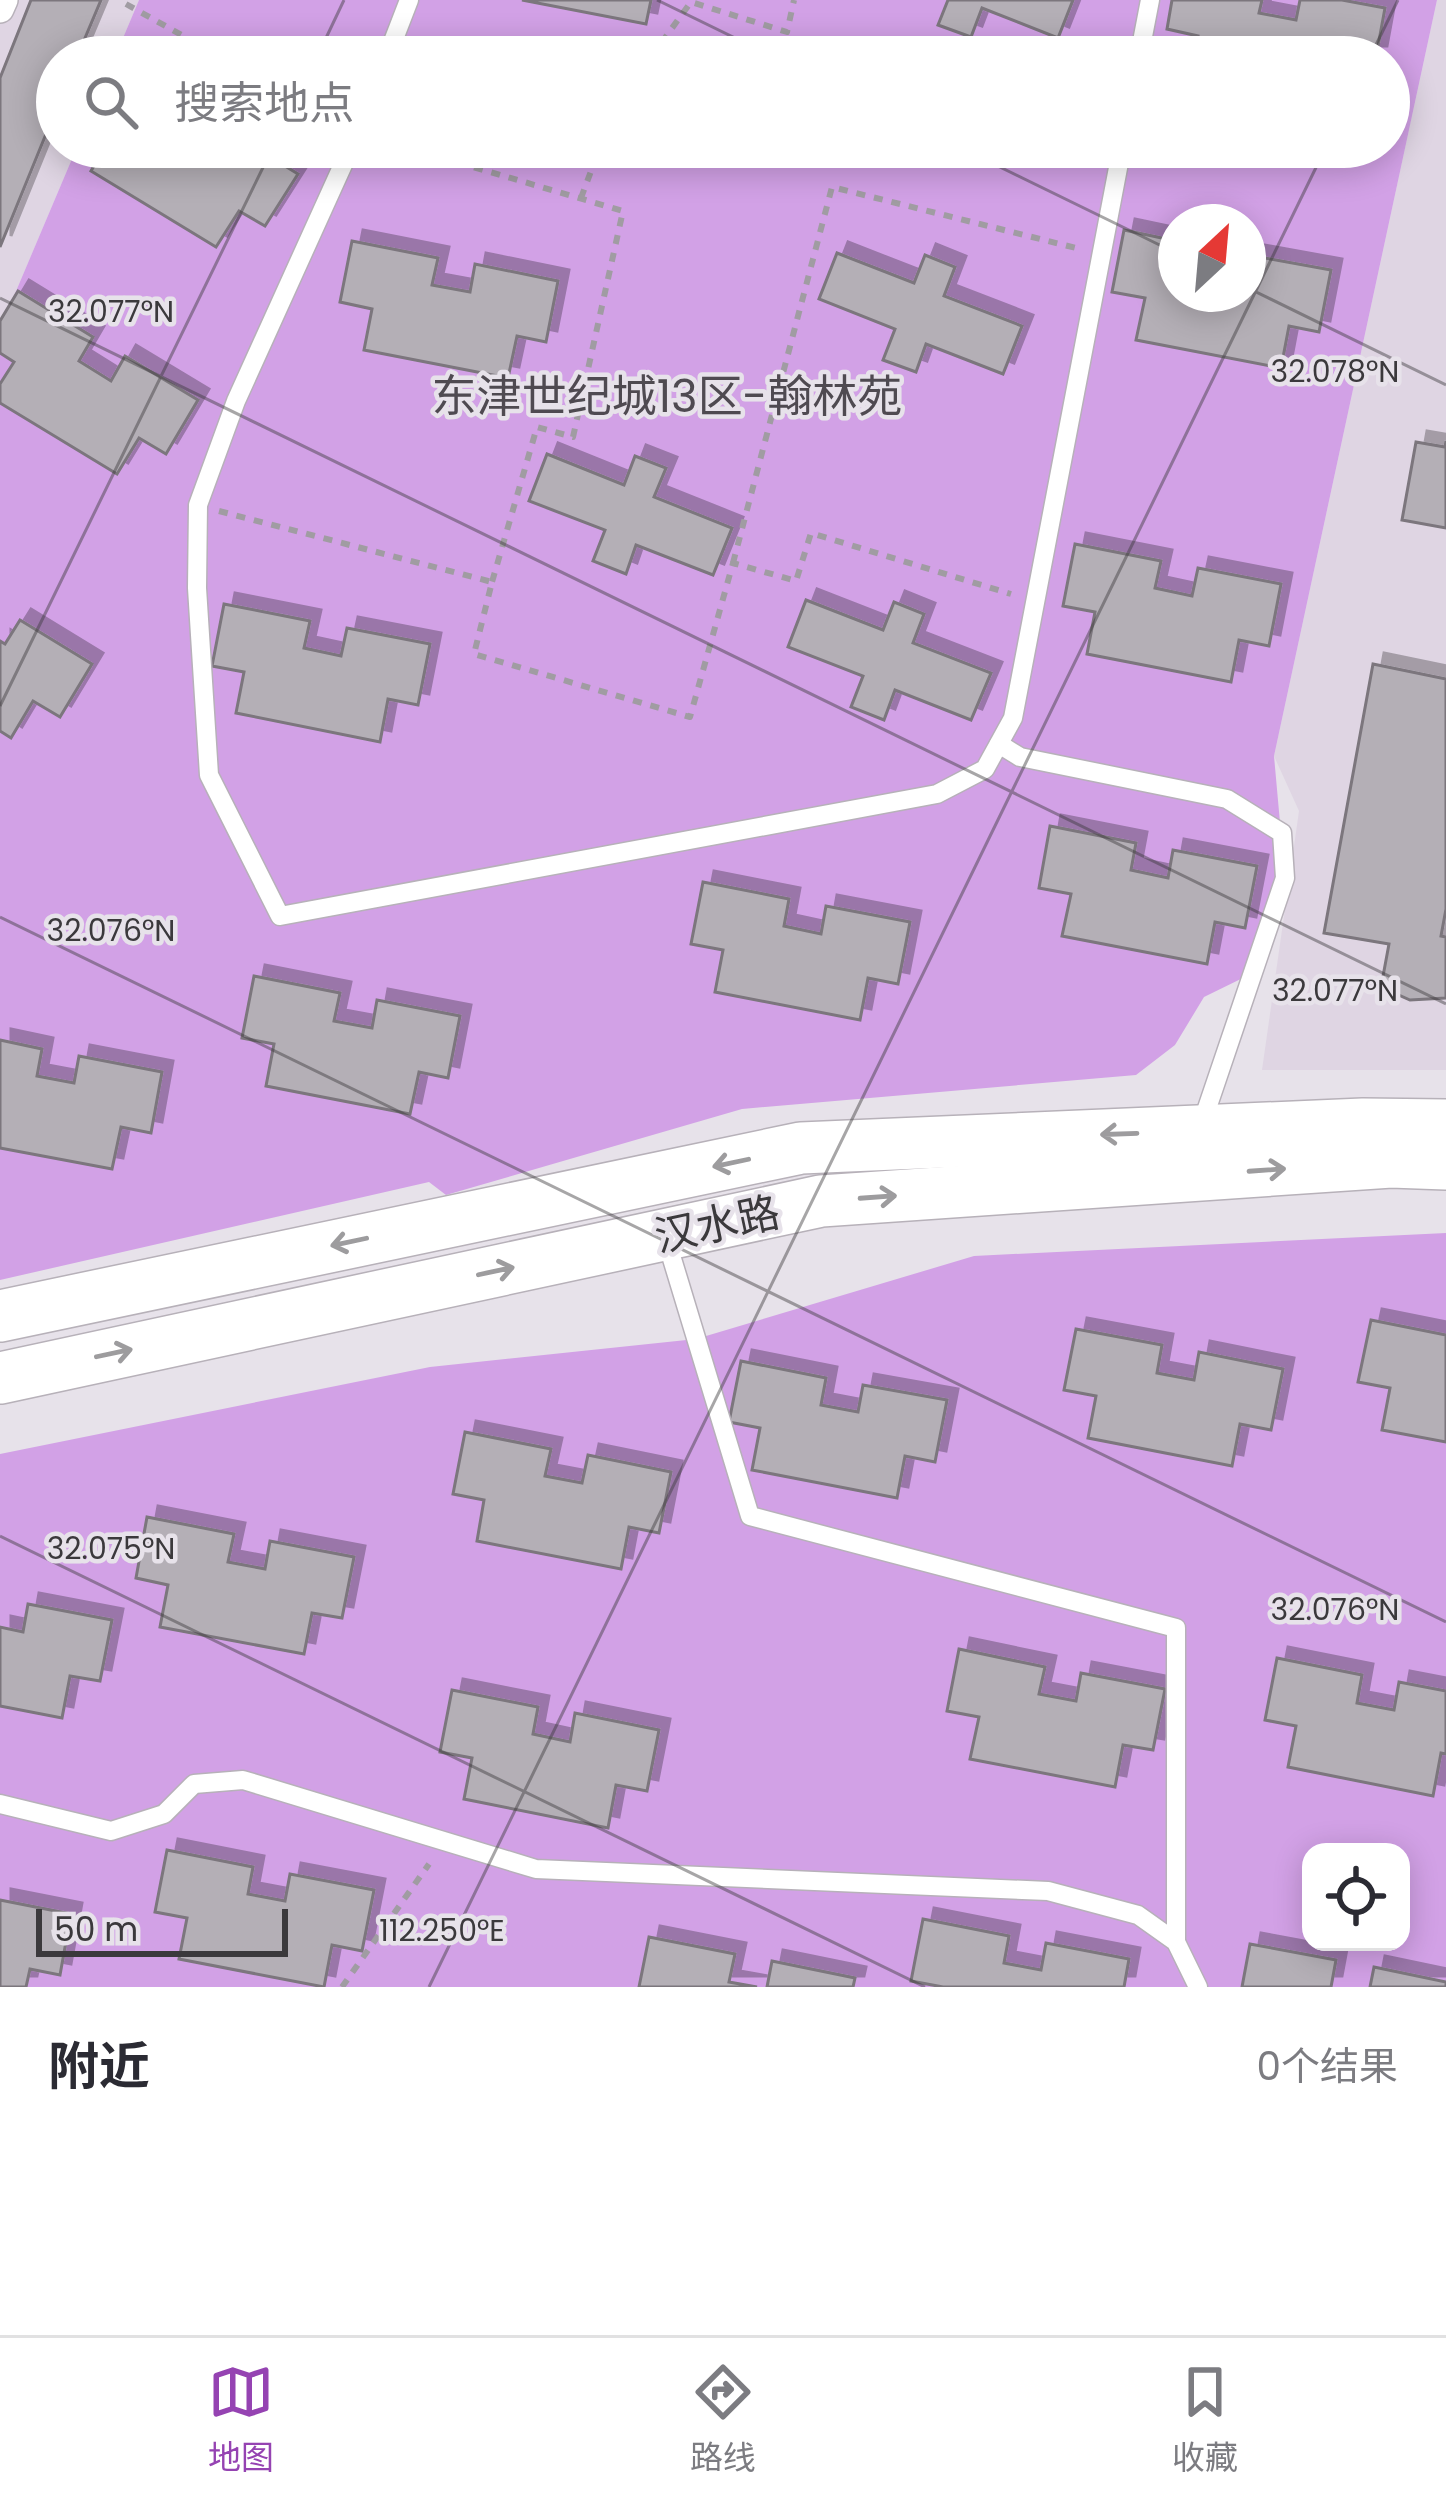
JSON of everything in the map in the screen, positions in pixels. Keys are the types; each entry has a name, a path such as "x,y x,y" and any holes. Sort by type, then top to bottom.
{"main road":[{"name":"汉水路","path":"0,1316 801,1148 1446,1125"},
{"name":"汉水路","path":"0,1378 821,1201 1391,1162 1446,1164"}],"street":[{"path":"0,9 4,0"}],"lane":[{"path":"395,36 409,0"},
{"path":"1143,36 1150,0"},
{"path":"341,168 236,400 198,505 197,588 209,775 280,916 937,794 985,769 1013,718 1118,168"},
{"path":"999,744 1019,757 1227,799 1282,833 1285,878 1200,1131"},
{"path":"664,1235 749,1516 1176,1628 1176,1942 1198,1987"},
{"path":"0,1804 111,1831 164,1814 194,1784 243,1780 536,1869 1048,1891 1138,1915 1176,1942"}],"path":[{"path":"666,36 691,2 787,32 794,0"},
{"path":"126,4 183,36"},
{"path":"477,168 623,211 573,437 537,427 474,654 690,717 832,187 1101,254"},
{"path":"581,198 592,168"},
{"path":"198,505 492,582"},
{"path":"733,563 796,581 812,533 1035,602"},
{"path":"342,1987 445,1841"}],"shaded area":[{"path":"0,0 139,0 124,36 36,36 36,168 68,168 0,329"},
{"path":"139,0 1437,0 1410,125 1410,36 124,36"},
{"path":"1437,0 1446,0 1446,1070 1262,1070 1299,811 1274,756 1401,168 1410,168 1410,125"},
{"path":"68,168 1401,168 1274,756 1285,878 1253,973 1204,997 1175,1045 1136,1075 742,1109 446,1195 429,1182 0,1280 0,329"},
{"path":"1446,1233 1446,1987 0,1987 0,1454 430,1367 696,1339 974,1256"}],"building":[{"path":"31,0 101,0 86,36 36,36 36,159 0,247 0,78"},
{"path":"522,0 651,0 646,24"},
{"path":"948,0 1073,0 1059,36 982,8 971,36 938,25"},
{"path":"1172,0 1262,0 1259,13 1296,20 1300,0 1342,0 1385,8 1380,36 1198,36 1167,29"},
{"path":"288,168 298,174 265,226 239,211 216,247 91,171"},
{"path":"1124,230 1158,237 1158,312 1266,312 1266,258 1331,270 1319,332 1289,326 1281,368 1136,340 1145,298 1112,292"},
{"path":"352,241 438,258 432,285 470,292 475,264 558,281 546,342 517,336 508,378 364,350 372,309 340,302"},
{"path":"837,253 914,283 925,255 955,267 944,296 1022,326 1003,374 926,344 916,372 883,360 895,329 819,299"},
{"path":"18,291 93,337 79,361 111,381 125,356 198,400 166,454 139,438 117,474 0,403 0,384 14,362 0,353 0,321"},
{"path":"1446,441 1446,528 1402,520 1416,442 1445,447"},
{"path":"547,454 624,485 635,456 666,468 654,497 732,528 713,575 636,545 626,574 593,561 605,530 529,501"},
{"path":"1075,544 1161,561 1155,588 1192,596 1198,568 1281,584 1269,646 1239,640 1231,682 1087,654 1095,612 1063,606"},
{"path":"806,600 883,630 894,602 924,614 913,643 991,673 971,720 895,690 884,720 851,707 863,676 788,647"},
{"path":"224,604 310,621 304,648 341,656 347,628 430,644 418,705 388,699 380,742 236,713 244,672 212,666"},
{"path":"20,620 92,664 60,717 33,701 11,738 0,731 0,641 5,644"},
{"path":"1373,664 1446,679 1446,909 1441,936 1446,937 1446,998 1410,1000 1381,987 1389,944 1324,933"},
{"path":"1050,826 1136,843 1131,870 1168,878 1173,850 1257,866 1245,928 1215,922 1207,964 1062,936 1071,894 1039,888"},
{"path":"703,882 789,899 784,926 821,934 826,906 910,922 898,984 868,978 860,1020 715,992 723,950 691,944"},
{"path":"254,976 340,993 334,1021 372,1028 377,1000 460,1016 448,1078 419,1072 410,1114 266,1086 274,1044 242,1038"},
{"path":"0,1040 42,1049 37,1076 74,1083 79,1056 162,1072 151,1133 121,1127 112,1169 0,1148"},
{"path":"1371,1320 1446,1335 1446,1442 1382,1430 1390,1388 1358,1382"},
{"path":"1076,1329 1162,1345 1157,1373 1194,1380 1199,1352 1283,1369 1271,1430 1240,1424 1232,1466 1088,1438 1096,1396 1064,1390"},
{"path":"741,1361 826,1378 821,1405 858,1412 863,1385 947,1400 935,1462 905,1456 897,1498 752,1470 760,1428 729,1422"},
{"path":"465,1432 551,1449 545,1476 582,1483 588,1455 671,1472 659,1533 629,1527 621,1569 477,1541 484,1500 453,1494"},
{"path":"147,1517 234,1534 228,1562 265,1569 270,1541 354,1557 342,1618 312,1613 304,1654 160,1627 168,1585 136,1578"},
{"path":"28,1604 112,1620 100,1681 70,1676 62,1718 0,1706 0,1627 23,1632"},
{"path":"959,1649 1045,1667 1039,1694 1076,1701 1081,1673 1165,1689 1153,1750 1123,1745 1115,1787 970,1759 979,1717 947,1711"},
{"path":"1277,1658 1362,1675 1357,1703 1394,1710 1399,1682 1446,1691 1446,1754 1441,1753 1433,1796 1288,1767 1296,1726 1265,1720"},
{"path":"452,1690 538,1707 533,1734 570,1742 575,1713 659,1730 647,1791 616,1785 608,1828 464,1799 472,1758 440,1752"},
{"path":"167,1850 253,1867 248,1894 285,1901 290,1874 374,1890 362,1951 332,1945 324,1987 179,1959 187,1918 155,1912"},
{"path":"0,1900 71,1914 60,1975 30,1969 26,1987 0,1987"},
{"path":"923,1919 1009,1936 1004,1963 1041,1970 1046,1943 1129,1959 1124,1987 943,1987 911,1981"},
{"path":"649,1937 735,1954 729,1982 757,1987 639,1987"},
{"path":"1250,1944 1336,1960 1331,1987 1242,1987"},
{"path":"772,1961 855,1978 853,1987 767,1987"},
{"path":"1374,1967 1446,1982 1446,1987 1370,1987"}],"district":[{"name":"东津世纪城13区-翰林苑","path":"667,396"}]}
